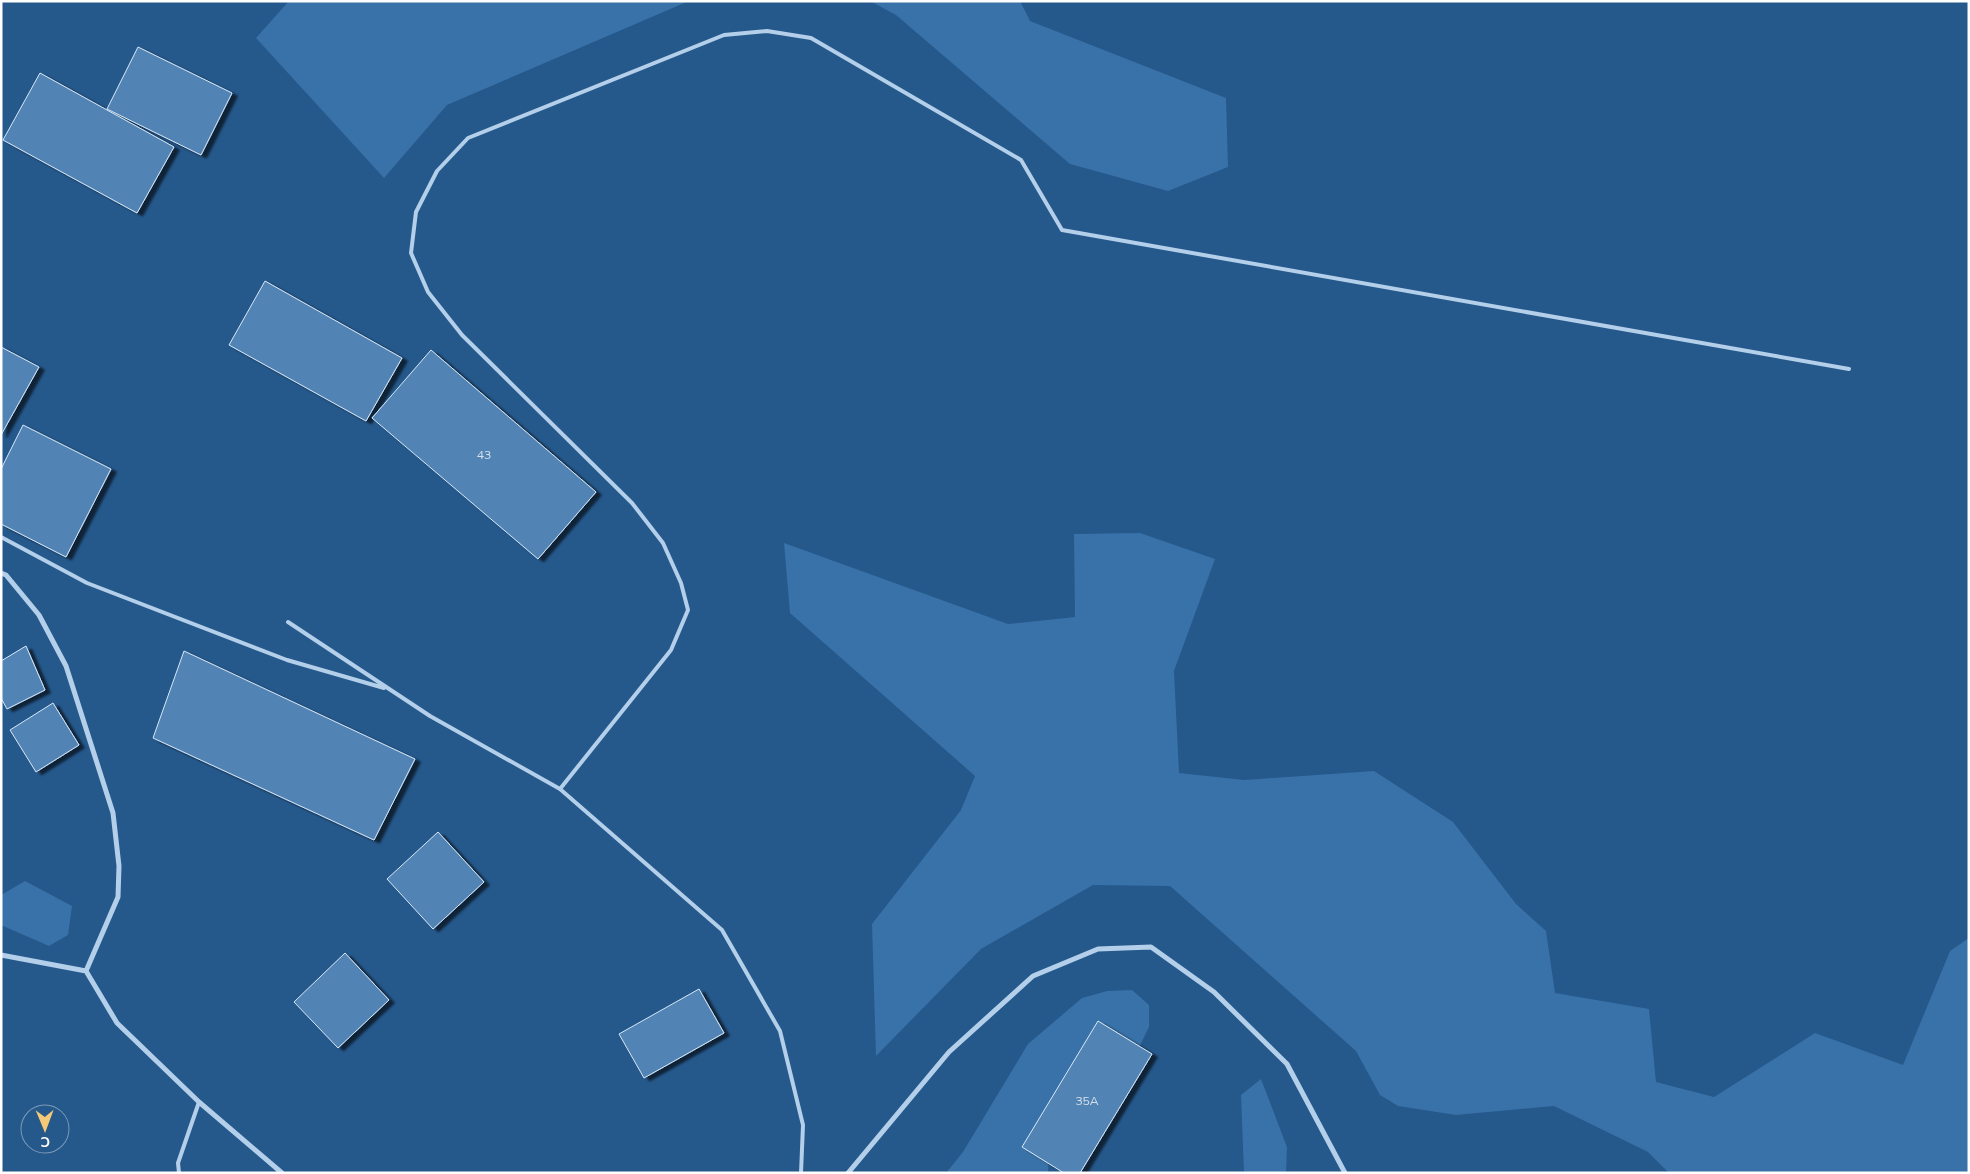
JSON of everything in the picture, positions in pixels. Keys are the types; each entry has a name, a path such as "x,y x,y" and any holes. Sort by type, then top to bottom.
{"street":[{"path":"1,573 6,575 39,615 66,666 112,813 119,866 118,897 86,971"},
{"path":"848,1173 949,1052 1033,976 1098,949 1151,947 1214,992 1287,1064 1345,1173"},
{"path":"1,956 86,971 117,1024 200,1102 282,1173"}],"lane":[{"path":"560,789 671,650 688,610 686,601 681,583 664,543 632,503 462,335 428,292 411,253 416,212 437,170 468,138 724,35 767,31 811,38 1021,160 1062,230 1849,369"},
{"path":"1,537 87,583 287,660 389,690"},
{"path":"288,622 430,716 560,789 722,930 780,1031 802,1125 801,1173"},
{"path":"179,1173 178,1163 200,1102"}],"shaded area":[{"path":"289,1 689,1 447,105 384,178 256,38"},
{"path":"870,1 1020,1 1030,21 1226,98 1228,167 1168,191 1070,164 896,15"},
{"path":"1140,533 1215,559 1174,671 1179,773 1244,780 1374,771 1453,822 1516,904 1546,931 1555,993 1649,1009 1656,1082 1714,1097 1815,1033 1903,1065 1950,951 1969,938 1969,1173 1669,1173 1648,1152 1554,1106 1456,1115 1398,1106 1380,1095 1356,1051 1170,886 1093,885 981,949 876,1056 872,924 961,810 975,776 790,613 784,543 1008,624 1075,617 1074,534"},
{"path":"25,881 72,906 68,935 49,946 1,925 1,895"},
{"path":"1132,990 1149,1005 1149,1027 1130,1066 1049,1154 1048,1173 946,1173 963,1152 1028,1044 1082,998 1107,991"},
{"path":"1261,1079 1287,1147 1286,1173 1244,1173 1241,1095"}],"building":[{"path":"138,47 232,93 201,155 107,109"},
{"path":"40,73 174,147 137,213 3,140"},
{"path":"265,281 402,358 366,421 229,345"},
{"path":"1,347 39,367 1,435"},
{"path":"431,350 596,492 538,559 372,418"},
{"path":"23,425 111,469 66,557 1,524 1,469"},
{"path":"26,646 45,690 7,709 1,698 1,661"},
{"path":"184,651 415,759 374,840 153,738"},
{"path":"53,703 79,745 36,772 10,730"},
{"path":"438,832 484,882 433,929 387,879"},
{"path":"345,953 389,1000 338,1048 294,1002"},
{"path":"699,989 724,1033 644,1078 619,1034"},
{"path":"1098,1021 1152,1054 1080,1173 1064,1173 1022,1147"}]}
